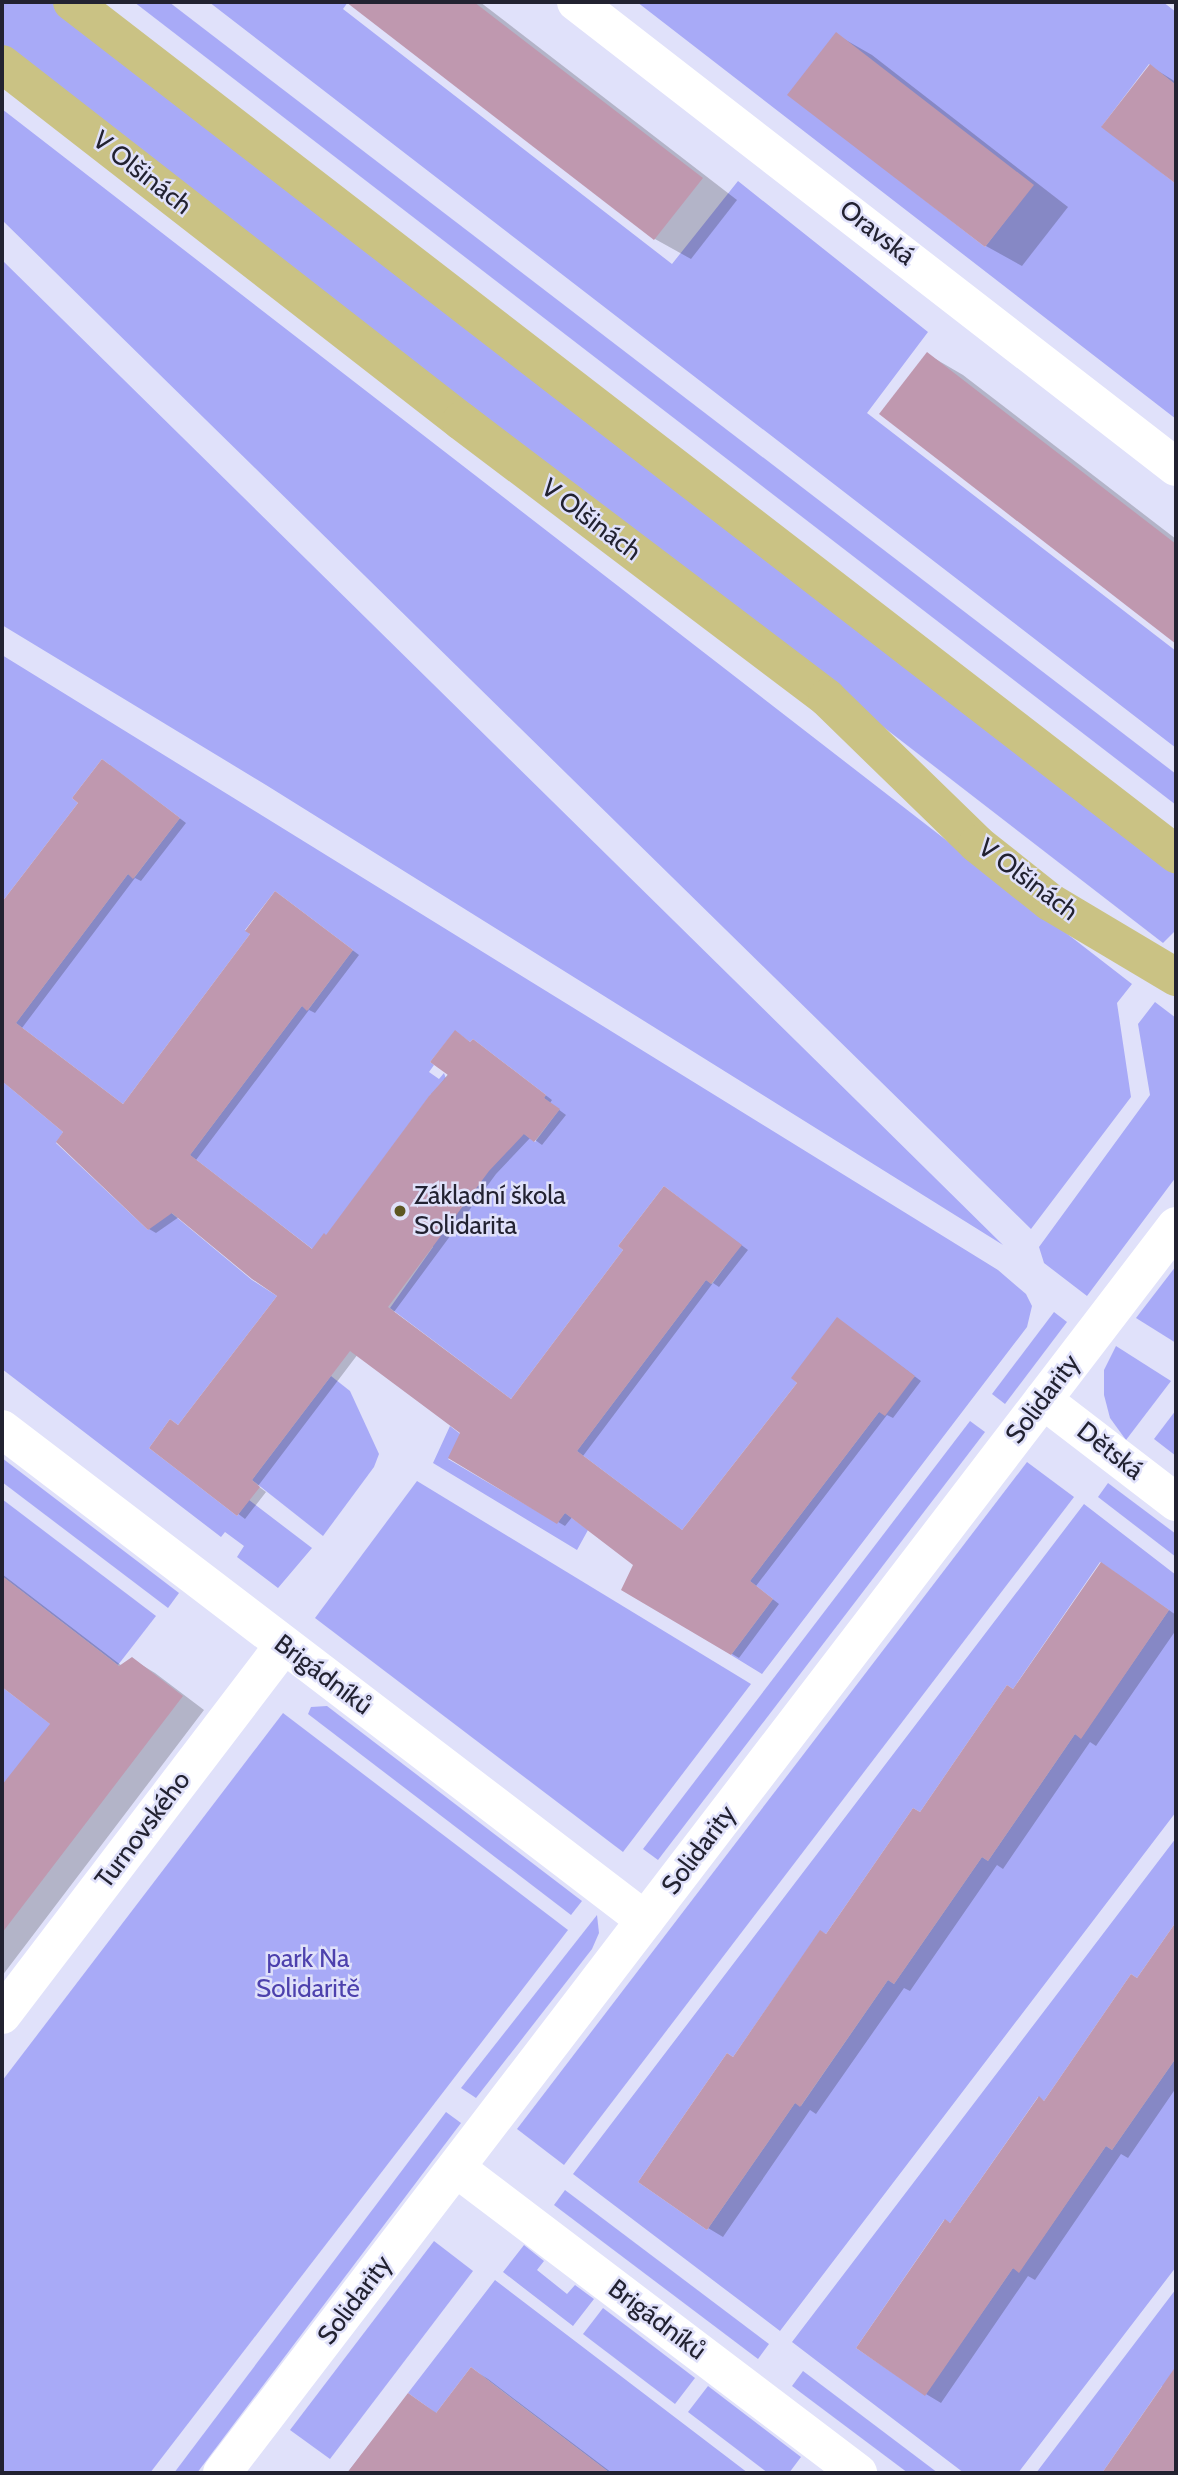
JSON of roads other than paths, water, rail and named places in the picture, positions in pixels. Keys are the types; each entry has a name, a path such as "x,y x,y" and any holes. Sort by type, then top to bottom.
{"main road":[{"path":"72,2 1176,855"},
{"name":"V Olšinách","path":"2,64 461,421 827,698 977,844 1050,902 1176,977"}],"street":[{"name":"Oravská","path":"576,2 1176,467"},
{"name":"Solidarity","path":"222,2473 1176,1226"},
{"name":"Dětská","path":"1043,1400 1176,1502"},
{"name":"Brigádníků","path":"2,1429 645,1920"},
{"name":"Turnovského","path":"2,2015 284,1645"},
{"name":"Brigádníků","path":"456,2168 858,2473"}],"place":[{"name":"Základní škola Solidarita","path":"400,1211"}],"park label":[{"name":"park Na Solidaritě","path":"308,1974"}]}
